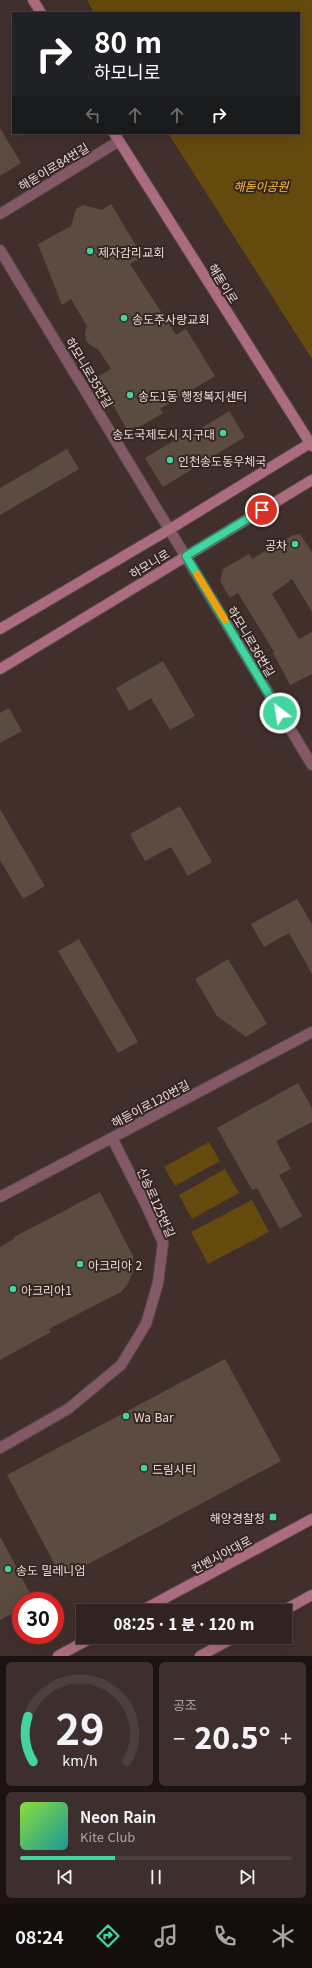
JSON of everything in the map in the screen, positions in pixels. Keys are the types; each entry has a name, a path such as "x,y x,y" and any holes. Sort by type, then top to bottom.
{"street":[{"path":"34,0 40,12"},
{"name":"해돋이로84번길","path":"0,214 116,137"},
{"name":"해돋이로","path":"116,137 311,444"},
{"name":"하모니로35번길","path":"0,250 170,529"},
{"name":"하모니로","path":"0,629 311,444"},
{"name":"하모니로","path":"0,669 312,480"},
{"name":"하모니로36번길","path":"170,529 312,765"},
{"name":"해돋이로120번길","path":"0,1197 312,1032"},
{"name":"신송로125번길","path":"0,1448 68,1409 121,1365 146,1324 158,1283 163,1243 147,1207 112,1138"},
{"name":"컨벤시아대로","path":"154,1604 312,1519"},
{"path":"292,1606 312,1595"},
{"path":"58,1656 80,1644"},
{"path":"200,1656 222,1644"}],"green space":[{"name":"해돋이공원","path":"87,0 312,0 312,359 169,134 300,134 300,12 93,12"},
{"path":"209,1142 220,1161 175,1186 164,1167"},
{"path":"225,1169 239,1193 192,1219 179,1195"},
{"path":"252,1200 269,1232 208,1264 191,1232"}],"building":[{"path":"0,128 21,163 0,176"},
{"path":"111,204 143,257 130,264 176,335 186,329 215,376 160,409 163,413 129,433 97,377 111,369 98,349 86,341 85,333 87,326 71,299 62,305 38,244 71,226 76,209 83,205 102,210"},
{"path":"229,411 245,437 163,487 145,458 180,437 182,440"},
{"path":"67,449 79,469 0,515 0,488"},
{"path":"300,534 312,552 312,612 292,579 272,594 299,639 312,632 312,674 290,685 273,653 274,652 238,593 230,598 220,581 223,569 249,554 252,559 293,535"},
{"path":"163,661 195,716 170,730 151,698 129,711 116,688"},
{"path":"9,708 22,731 0,743 0,713"},
{"path":"180,806 212,862 188,876 171,847 145,861 130,834"},
{"path":"0,809 45,886 23,899 0,860"},
{"path":"297,899 312,924 312,974 289,933 264,947 251,924"},
{"path":"79,939 138,1042 118,1053 58,951"},
{"path":"228,959 267,1024 246,1037 217,1016 195,979"},
{"path":"298,1083 312,1108 312,1122 276,1141 291,1169 279,1175 302,1216 280,1229 257,1188 252,1190 217,1128"},
{"name":"아크리아 2","path":"100,1192 133,1256 133,1272 128,1284 121,1292 49,1329 51,1332 0,1360 0,1247 14,1239 14,1237"},
{"name":"드림시티","path":"225,1359 281,1461 62,1578 7,1475"},
{"name":"송도 밀레니엄","path":"0,1536 29,1592 12,1592 12,1614 0,1620"}],"slow traffic":[{"path":"197,574 225,620"}],"place":[{"name":"제자감리교회","path":"90,251"},
{"name":"송도주사랑교회","path":"124,318"},
{"name":"송도1동 행정복지센터","path":"130,395"},
{"name":"송도국제도시 지구대","path":"223,433"},
{"name":"인천송도동우체국","path":"170,460"},
{"name":"공차","path":"295,544"},
{"name":"아크리아 2","path":"80,1264"},
{"name":"아크리아1","path":"13,1289"},
{"name":"Wa Bar","path":"126,1416"},
{"name":"드림시티","path":"144,1468"},
{"name":"해양경찰청","path":"273,1517"},
{"name":"송도 밀레니엄","path":"8,1569"}],"route":[{"path":"262,510 186,556 280,713"}]}
